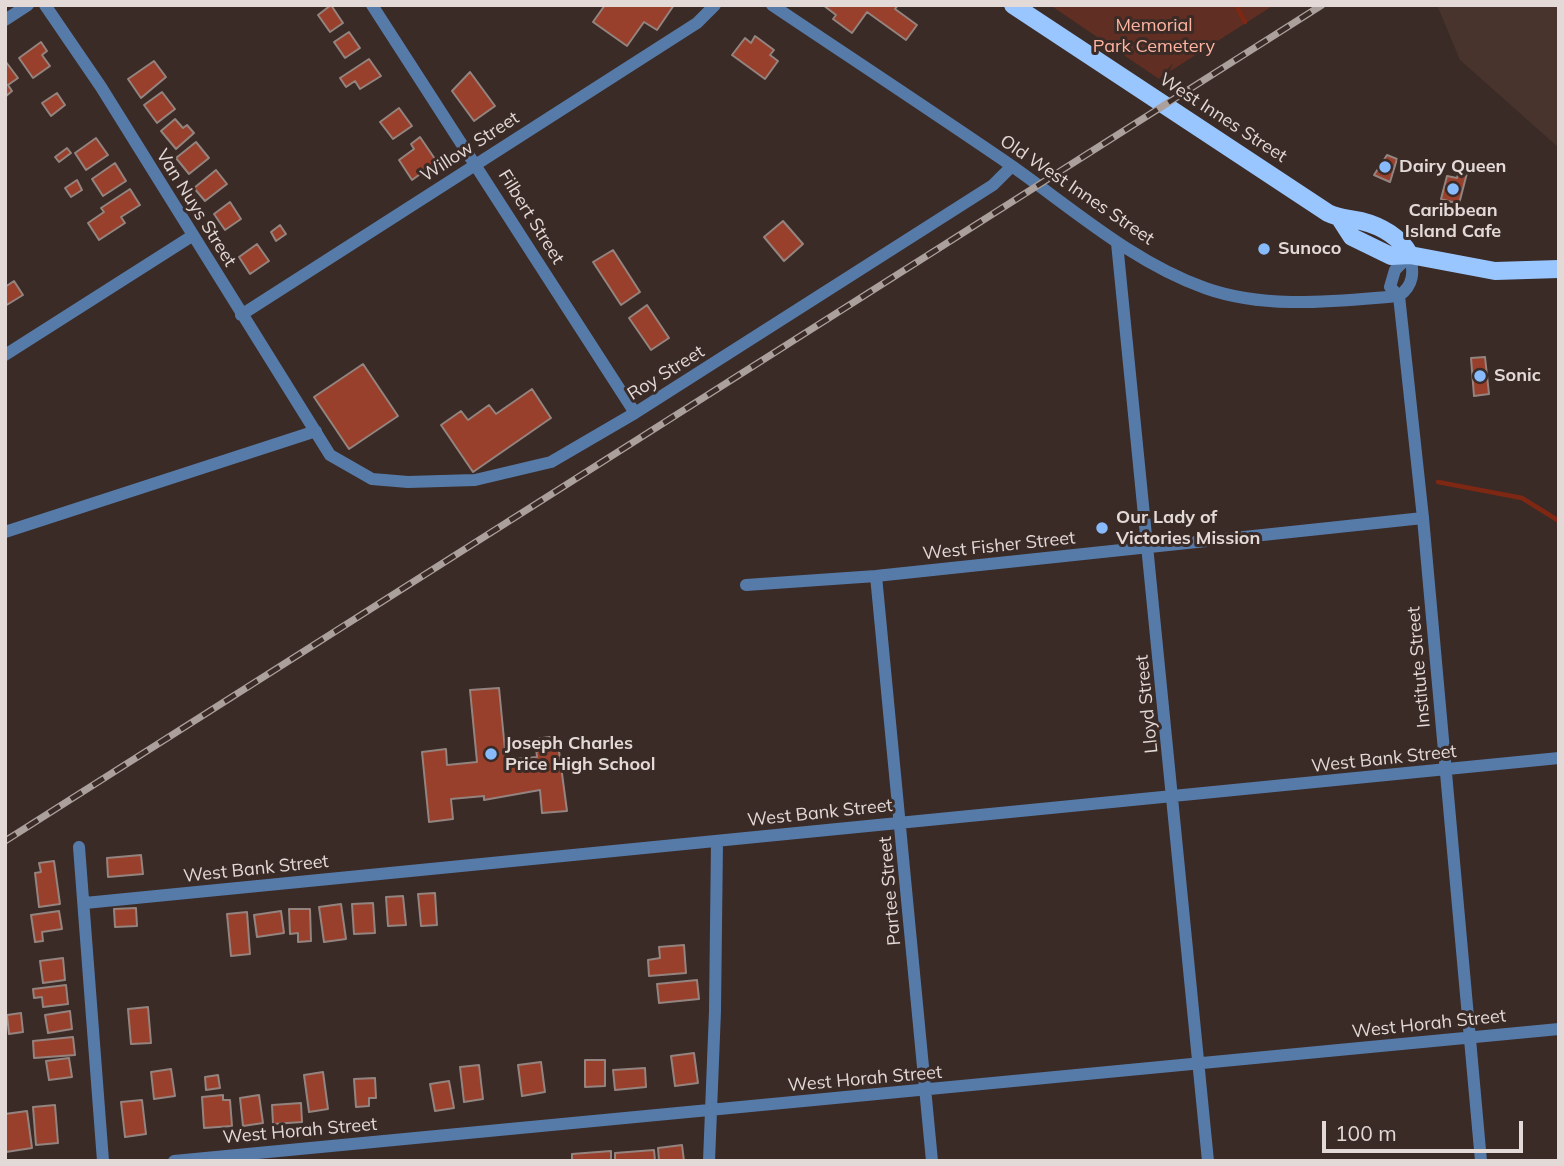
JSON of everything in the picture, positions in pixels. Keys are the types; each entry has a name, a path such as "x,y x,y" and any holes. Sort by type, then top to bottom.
{"main road":[{"name":"West Innes Street","path":"1013,5 1341,220 1360,220 1392,234 1402,241 1410,255"},
{"path":"1410,255 1495,271 1559,269"}],"street":[{"path":"5,20 28,5"},
{"name":"Van Nuys Street","path":"45,5 101,88 316,431"},
{"name":"Filbert Street","path":"372,5 477,163 635,413"},
{"name":"Willow Street","path":"241,315 697,23 715,5"},
{"name":"Old West Innes Street","path":"772,5 1012,166 1118,243 1205,289 1255,300 1297,303 1399,296"},
{"name":"Roy Street","path":"316,431 330,455 372,478 408,482 475,480 551,462 635,413 993,186 1012,166"},
{"path":"5,355 192,236"},
{"name":"Lloyd Street","path":"1118,243 1147,548 1175,798 1197,1064 1208,1161"},
{"path":"1399,296 1409,289 1413,272 1410,255"},
{"name":"Institute Street","path":"1410,255 1395,270 1390,287 1399,296 1423,518 1481,1161"},
{"path":"5,532 316,431"},
{"name":"West Fisher Street","path":"746,585 876,576 1423,518"},
{"name":"Partee Street","path":"876,576 932,1161"},
{"name":"West Bank Street","path":"85,903 1175,798 1559,758"},
{"path":"709,1161 717,841"},
{"path":"79,847 103,1161"},
{"name":"West Horah Street","path":"174,1161 1559,1029"}],"shaded area":[{"path":"1437,5 1559,5 1559,148 1460,60"}],"green space":[{"name":"Memorial Park Cemetery","path":"1050,5 1274,5 1169,72 1173,63 1159,79"}],"building":[{"path":"331,5 343,23 330,32 318,15"},
{"path":"605,5 674,5 657,30 644,22 627,46 593,22"},
{"path":"823,5 898,5 895,9 917,25 906,40 867,12 852,33 833,19 836,15"},
{"path":"349,32 360,48 345,58 334,42"},
{"path":"755,36 774,50 770,55 778,61 765,79 732,55 745,38 751,43"},
{"path":"41,42 47,51 42,55 50,66 33,78 19,58"},
{"path":"369,59 381,76 360,89 355,81 346,87 340,78"},
{"path":"154,61 166,77 141,98 128,79"},
{"path":"6,62 18,78 8,85 12,91 5,97"},
{"path":"470,72 495,106 474,121 452,91"},
{"path":"162,92 175,109 157,123 144,105"},
{"path":"57,93 65,105 51,116 42,103"},
{"path":"399,108 412,126 393,139 380,122"},
{"path":"175,119 183,128 187,125 194,133 176,149 161,131"},
{"path":"420,137 437,162 412,180 399,160 414,149 411,144"},
{"path":"96,138 108,155 86,170 75,153"},
{"path":"196,142 209,158 189,174 176,158"},
{"path":"67,148 71,153 59,162 55,157"},
{"name":"Dairy Queen","path":"1387,155 1397,159 1390,182 1374,175"},
{"path":"115,163 126,181 103,196 92,179"},
{"path":"216,170 227,184 205,201 194,188"},
{"name":"Caribbean Island Cafe","path":"1459,171 1467,173 1459,204 1441,199 1447,176 1457,178"},
{"path":"77,180 82,190 71,197 65,188"},
{"path":"130,189 140,205 121,217 125,223 99,240 88,223 104,212 101,208"},
{"path":"230,202 241,219 225,230 214,214"},
{"path":"783,221 803,244 784,261 764,237"},
{"path":"280,225 286,234 276,241 271,232"},
{"path":"257,244 269,261 250,274 239,257"},
{"path":"613,250 640,292 621,305 593,262"},
{"path":"14,281 23,295 5,306 5,287"},
{"path":"647,305 669,338 651,350 629,318"},
{"name":"Sonic","path":"1485,357 1489,394 1474,396 1471,358"},
{"path":"363,364 398,416 349,449 314,397"},
{"path":"532,389 551,418 473,472 441,425 461,411 468,420 489,405 496,414"},
{"name":"Joseph Charles Price High School","path":"499,688 506,760 537,757 535,739 557,736 567,811 542,813 540,790 484,800 484,796 451,799 453,819 429,822 422,752 446,749 447,765 477,762 470,690"},
{"path":"141,855 143,874 108,877 107,858"},
{"path":"54,861 60,904 39,907 35,873 41,872 39,863"},
{"path":"435,893 437,925 421,926 418,894"},
{"path":"403,896 406,925 388,926 386,897"},
{"path":"373,903 375,933 354,934 352,904"},
{"path":"341,904 346,939 324,942 319,907"},
{"path":"136,908 137,926 115,927 114,909"},
{"path":"289,909 310,909 311,941 298,942 298,933 290,934"},
{"path":"59,911 62,929 42,932 43,941 35,942 31,915"},
{"path":"281,911 284,933 257,937 254,915"},
{"path":"247,912 250,954 231,956 227,914"},
{"path":"684,945 686,973 649,976 648,960 660,958 659,947"},
{"path":"63,958 65,980 43,983 40,961"},
{"path":"697,980 699,999 659,1003 657,984"},
{"path":"66,985 68,1004 43,1007 42,997 34,998 33,989"},
{"path":"148,1007 151,1043 131,1044 128,1009"},
{"path":"70,1011 72,1029 48,1033 45,1015"},
{"path":"21,1013 23,1032 9,1034 7,1015"},
{"path":"73,1037 75,1055 34,1058 33,1041"},
{"path":"694,1053 698,1083 675,1086 671,1056"},
{"path":"69,1058 72,1077 49,1080 46,1061"},
{"path":"585,1060 605,1060 605,1086 585,1087"},
{"path":"541,1062 545,1092 522,1096 518,1065"},
{"path":"479,1065 483,1099 464,1102 460,1067"},
{"path":"645,1068 646,1087 615,1090 613,1070"},
{"path":"171,1069 175,1096 154,1099 151,1072"},
{"path":"323,1072 328,1109 309,1112 304,1075"},
{"path":"218,1075 220,1088 206,1090 205,1077"},
{"path":"375,1078 376,1098 369,1098 369,1106 356,1107 354,1079"},
{"path":"449,1081 454,1108 435,1111 430,1084"},
{"path":"223,1095 223,1100 230,1100 232,1126 204,1128 202,1097"},
{"path":"259,1095 263,1123 243,1126 240,1098"},
{"path":"142,1100 146,1134 125,1137 121,1102"},
{"path":"301,1103 302,1122 273,1124 272,1105"},
{"path":"55,1105 58,1143 36,1145 33,1107"},
{"path":"27,1111 32,1148 6,1152 5,1114"},
{"path":"682,1145 684,1161 659,1161 658,1148"},
{"path":"654,1150 655,1161 615,1161 615,1153"},
{"path":"611,1151 611,1161 572,1161 572,1154"}],"waterway":[{"path":"1236,5 1245,22"},
{"path":"1438,482 1522,498 1559,521"}],"railway":[{"path":"5,841 1322,5"}],"place":[{"name":"Dairy Queen","path":"1385,167"},
{"name":"Caribbean Island Cafe","path":"1453,189"},
{"name":"Sunoco","path":"1264,249"},
{"name":"Sonic","path":"1480,376"},
{"name":"Our Lady of Victories Mission","path":"1102,528"},
{"name":"Joseph Charles Price High School","path":"491,754"}]}
